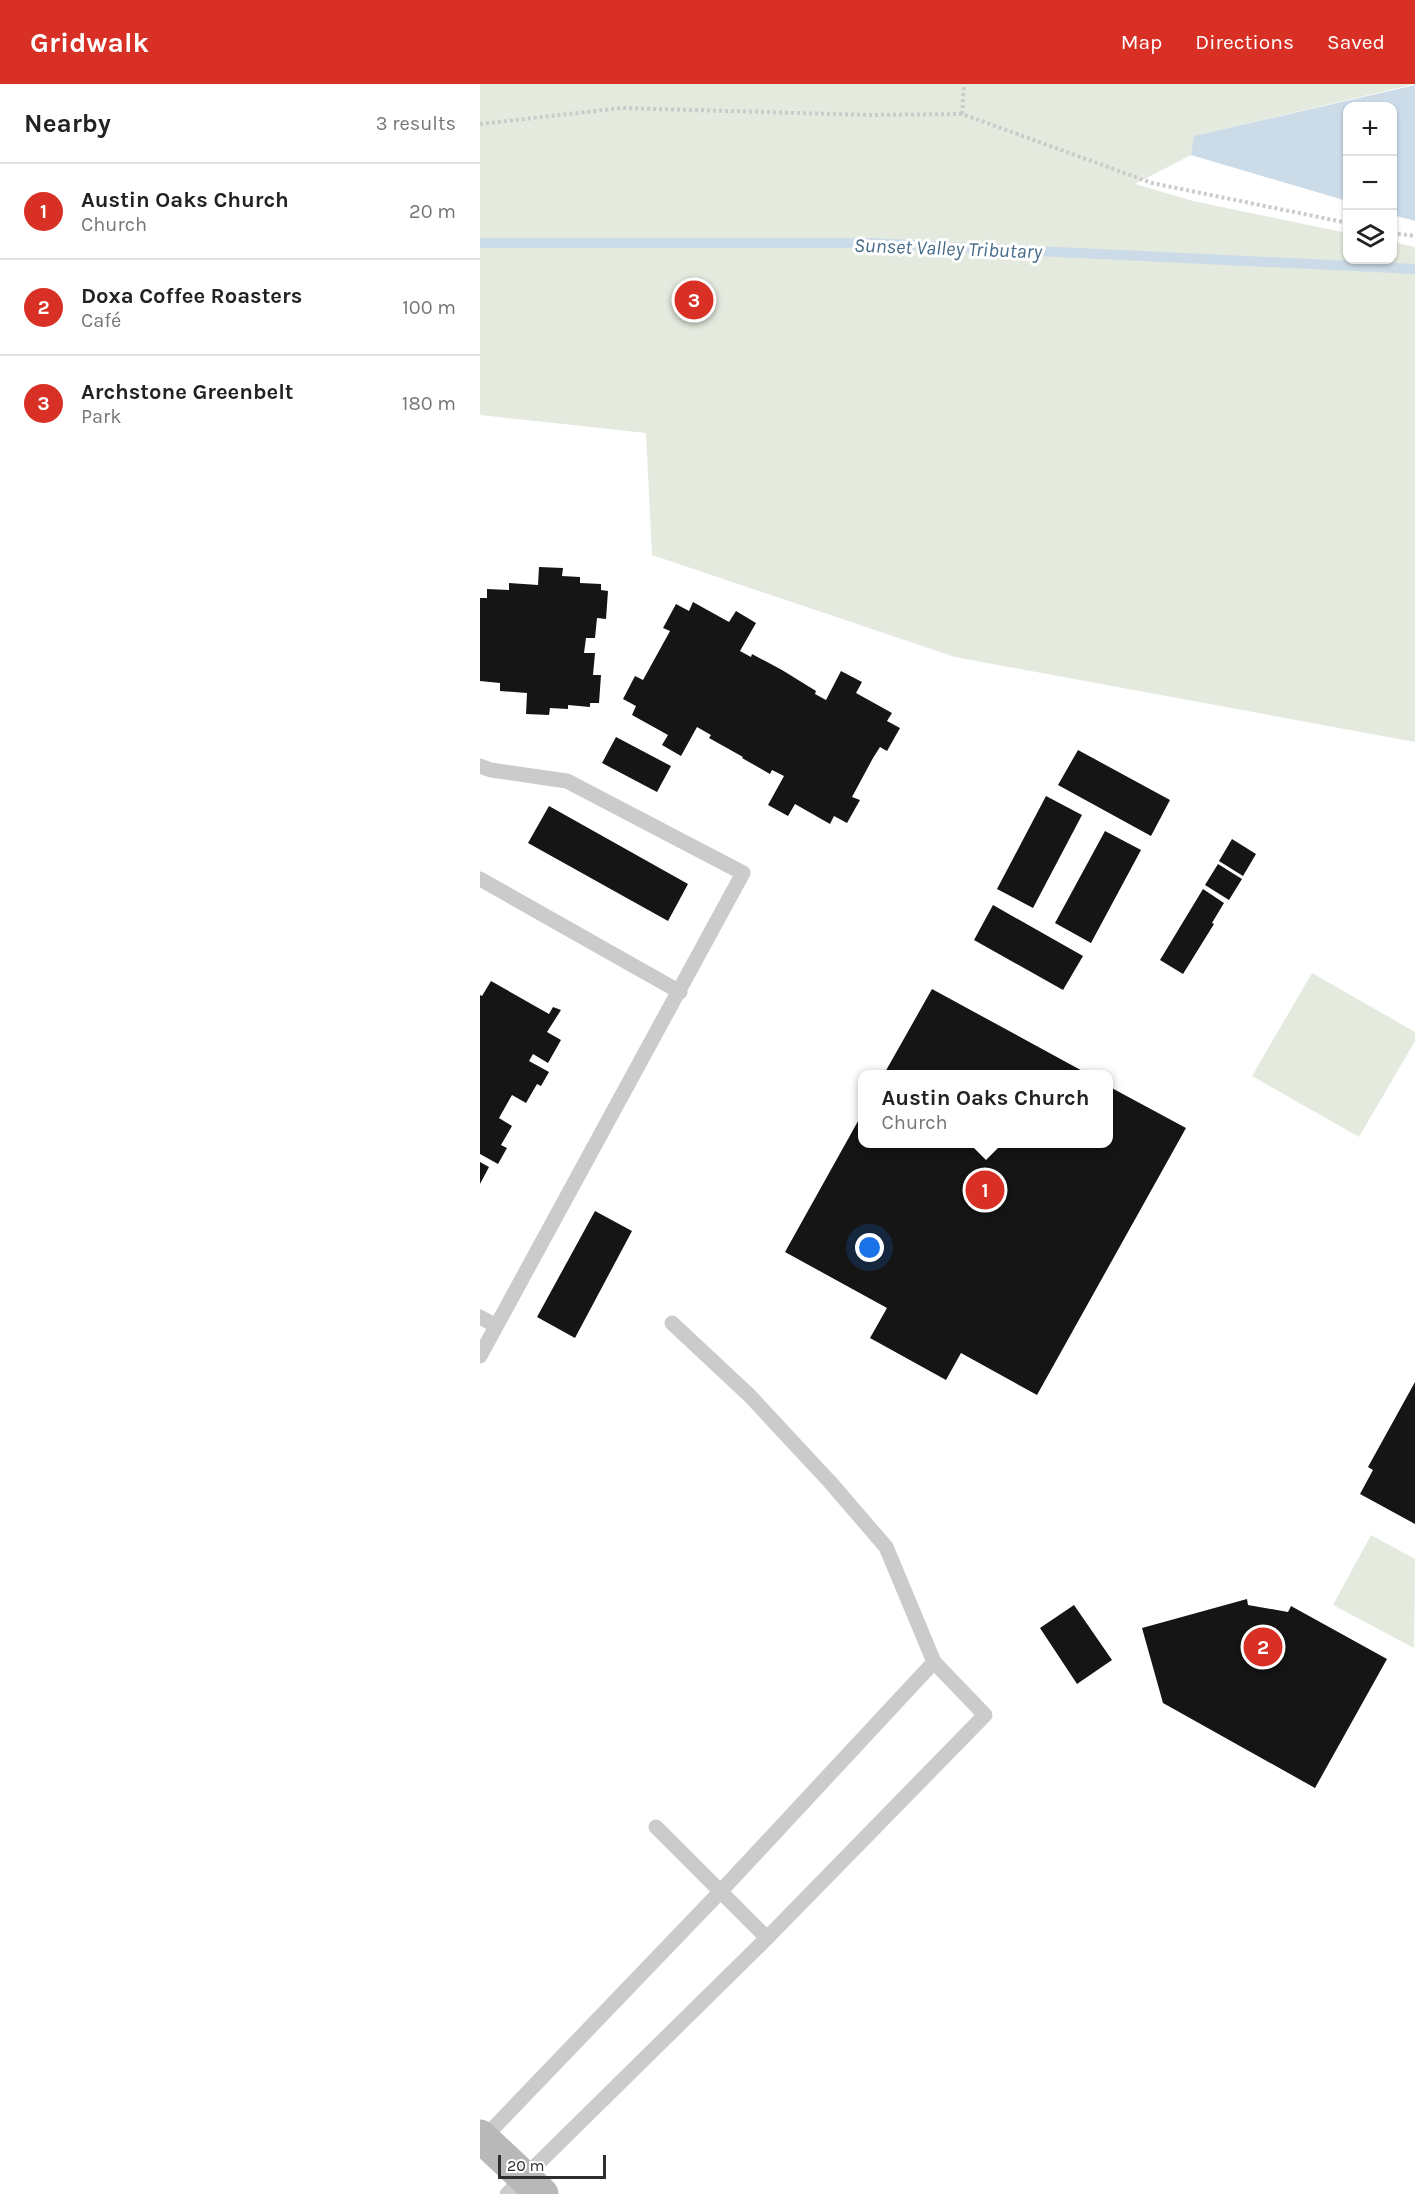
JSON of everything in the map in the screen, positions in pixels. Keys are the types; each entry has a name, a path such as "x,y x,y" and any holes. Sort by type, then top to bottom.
{"street":[{"path":"481,2139 525,2188"}],"lane":[{"path":"480,766 490,770 567,781 743,873 480,1356"},
{"path":"480,879 680,992"},
{"path":"480,1317 496,1326"},
{"path":"525,2188 985,1715 934,1662 885,1547 831,1482 750,1396 672,1323"},
{"path":"481,2139 721,1891 934,1662"},
{"path":"656,1827 767,1938"}],"path":[{"path":"962,114 964,84"},
{"path":"480,124 622,108 869,115 962,114 1152,183 1343,223"},
{"path":"1397,234 1415,236"}],"shaded area":[{"path":"480,84 1415,84 1195,136 1191,155 1135,184 1193,201 1343,232 1343,264 1397,264 1397,243 1415,247 1415,742 955,657 652,555 646,433 480,415"},
{"path":"1312,973 1415,1032 1415,1041 1359,1137 1252,1076"},
{"path":"1371,1535 1415,1559 1414,1648 1333,1605"}],"water":[{"path":"1415,85 1415,221 1397,216 1397,102 1343,102 1343,200 1191,155 1194,136"}],"building":[{"path":"539,567 563,568 562,576 580,577 580,583 601,584 601,590 608,591 606,619 597,618 595,638 586,638 584,653 595,653 593,675 601,675 599,703 590,703 590,707 568,705 568,709 550,708 549,715 526,714 527,693 500,691 500,683 480,681 480,598 487,598 487,589 509,590 509,583 538,585"},
{"path":"693,602 729,622 736,611 756,623 740,651 751,657 752,654 782,670 816,691 815,694 826,700 841,671 862,682 856,693 892,713 887,721 900,728 887,751 880,747 873,758 852,797 860,800 847,823 834,816 830,824 795,804 788,816 768,805 784,776 772,770 770,774 709,738 711,735 697,727 681,756 662,745 668,735 632,715 636,706 623,699 635,676 643,680 670,631 663,628 676,604 689,611"},
{"path":"616,737 671,766 657,792 602,763"},
{"path":"1078,750 1170,800 1151,836 1058,785"},
{"path":"1046,796 1082,815 1033,908 997,889"},
{"path":"549,806 688,884 668,921 528,843"},
{"path":"1105,831 1141,850 1091,943 1055,923"},
{"path":"1232,839 1256,854 1243,876 1219,861"},
{"path":"1218,864 1242,879 1229,900 1205,885"},
{"path":"1203,889 1224,903 1212,923 1214,924 1183,974 1160,960"},
{"path":"993,905 1083,956 1063,990 974,940"},
{"path":"491,981 549,1014 553,1007 561,1010 547,1032 561,1040 548,1063 533,1054 529,1061 549,1072 541,1086 537,1084 526,1103 512,1095 499,1118 512,1126 501,1145 507,1148 498,1164 480,1154 480,995 482,996"},
{"path":"932,989 1081,1070 886,1070"},
{"path":"1113,1089 1186,1128 1037,1395 961,1353 946,1380 870,1338 887,1308 785,1252 858,1121 858,1148 1113,1148"},
{"path":"480,1162 489,1167 480,1184"},
{"path":"595,1211 632,1231 575,1338 537,1317"},
{"path":"1415,1382 1415,1524 1360,1494 1373,1470 1368,1467"},
{"path":"1247,1599 1248,1605 1288,1612 1291,1606 1387,1659 1315,1788 1163,1703 1142,1628"},
{"path":"1074,1605 1112,1660 1077,1684 1040,1628"}],"waterway":[{"name":"Sunset Valley Tributary","path":"480,243 870,243 1415,269"}],"place":[{"name":"Archstone Greenbelt","path":"694,300"},
{"name":"Austin Oaks Church","path":"985,1190"},
{"name":"Doxa Coffee Roasters","path":"1263,1647"}]}
